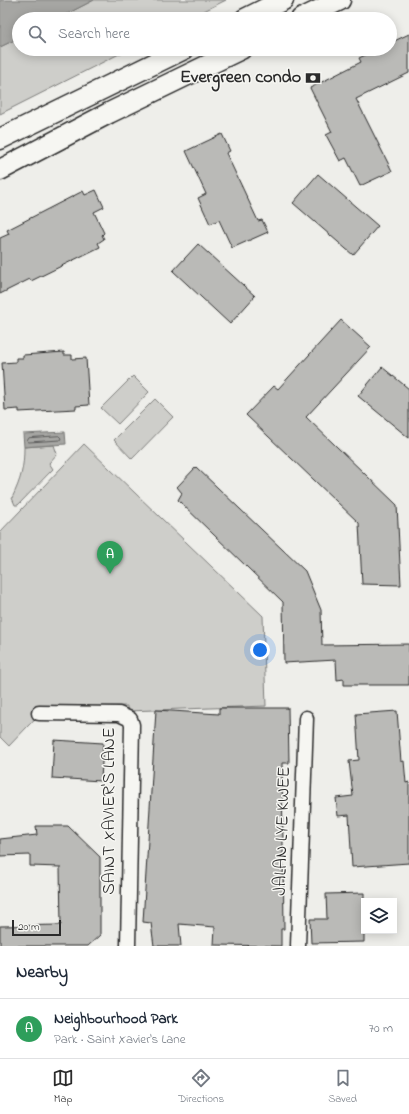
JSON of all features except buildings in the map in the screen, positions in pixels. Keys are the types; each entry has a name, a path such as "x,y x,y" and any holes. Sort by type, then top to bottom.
{"main road":[{"path":"259,12 283,0"},
{"path":"316,12 340,0"},
{"path":"0,139 170,56"},
{"path":"0,170 109,113 226,56"}],"street":[{"name":"SAINT XAVIER'S LANE","path":"39,713 119,714 130,719 132,726 128,946"},
{"name":"JALAN LYE KWEE","path":"298,946 306,718"}],"shaded area":[{"path":"94,0 226,0 202,12 71,12"},
{"path":"12,41 12,56 115,56 0,114 0,47"},
{"path":"133,376 149,392 118,424 101,408"},
{"path":"155,399 173,417 132,459 114,440"},
{"path":"84,444 263,616 266,706 127,711 127,706 46,707 9,746 0,737 0,532"},
{"path":"54,445 57,454 49,463 53,469 18,505 15,505 12,498 18,485 21,473 24,447"}],"water":[{"path":"0,0 94,0 71,12 12,12 12,41 0,47"},
{"path":"65,432 66,444 24,447 23,434"}],"place":[{"name":"Evergreen condo","path":"313,78"},
{"name":"Neighbourhood Park","path":"110,574"}]}
